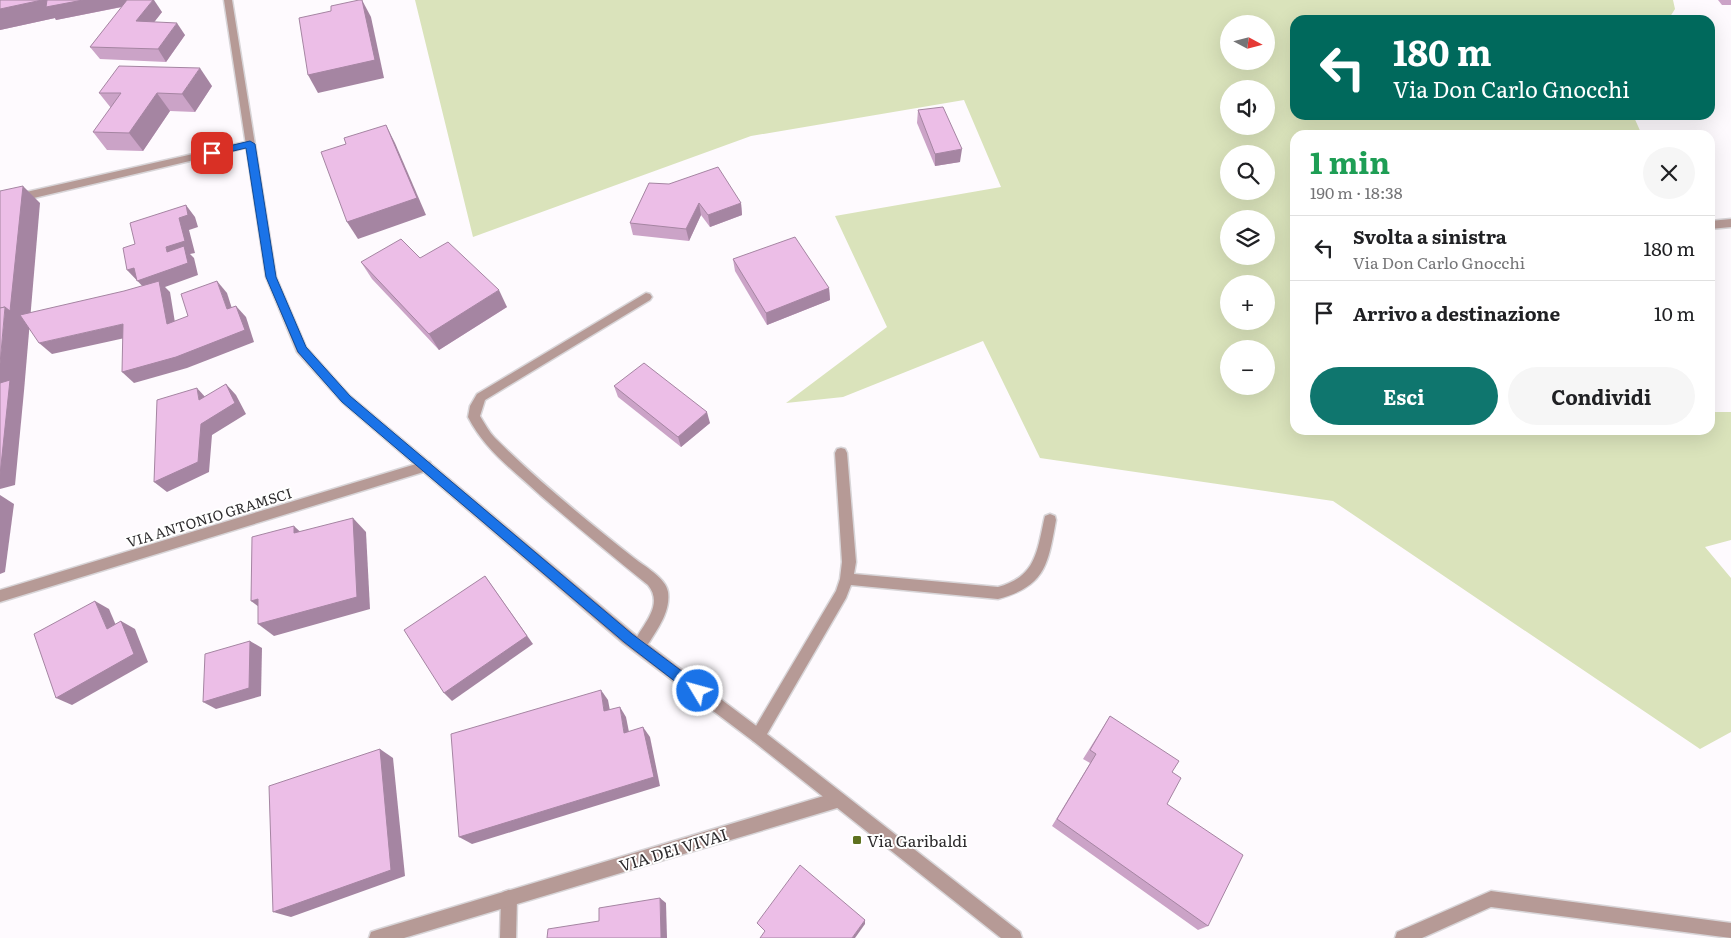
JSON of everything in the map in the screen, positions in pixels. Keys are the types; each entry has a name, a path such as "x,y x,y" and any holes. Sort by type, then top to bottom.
{"street":[{"path":"228,0 271,277 302,349 346,399 639,646 758,736 836,800 1014,938"},
{"path":"0,202 250,144"},
{"path":"1715,225 1731,223"},
{"path":"639,646 661,609 661,591 653,580 597,536 522,471 489,440 474,417 476,406 481,397 646,296"},
{"path":"758,736 841,594 847,579 849,562 841,453"},
{"name":"VIA ANTONIO GRAMSCI","path":"0,596 426,466"},
{"path":"847,579 998,593 1021,585 1032,575 1042,556 1050,520"},
{"name":"VIA DEI VIVAI","path":"377,938 836,800"},
{"path":"508,938 509,898"},
{"path":"1403,938 1491,899 1731,931"}],"green space":[{"path":"415,0 1673,0 1675,9 1671,15 1290,15 1290,120 1635,120 1640,130 1290,130 1290,435 1715,435 1715,412 1731,412 1731,540 1705,547 1731,578 1731,732 1700,749 1333,501 1040,458 983,341 843,397 786,403 887,327 835,216 1001,187 964,100 751,136 473,237"}],"building":[{"path":"0,0 42,0 0,9"},
{"path":"47,0 83,0 46,7"},
{"path":"127,0 153,0 136,21 177,23 158,49 90,47"},
{"path":"362,0 375,60 308,75 299,18 331,11 331,6"},
{"path":"119,66 200,68 182,94 157,93 129,133 93,132 121,93 99,93"},
{"path":"943,107 962,149 935,154 918,110"},
{"path":"386,125 417,198 347,222 321,152 346,144 344,138"},
{"path":"718,167 741,203 708,215 699,203 686,229 630,223 649,183 669,184"},
{"path":"23,186 10,311 5,307 0,308 0,191"},
{"path":"186,205 188,215 179,218 185,241 166,247 167,252 184,246 188,263 137,281 134,268 127,270 123,248 135,244 130,223"},
{"path":"795,237 829,288 766,313 733,259"},
{"path":"401,239 420,258 448,242 499,290 429,334 361,262"},
{"path":"159,281 167,324 188,316 181,294 217,281 227,309 236,306 245,330 176,357 122,372 123,324 39,343 20,315 124,291"},
{"path":"5,307 0,364 0,308"},
{"path":"644,363 707,412 678,437 614,386"},
{"path":"10,380 0,475 0,383"},
{"path":"226,384 235,403 201,424 198,462 154,482 157,400 197,388 199,400"},
{"path":"353,518 357,597 258,624 258,599 251,601 252,537 294,526 294,533"},
{"path":"485,576 527,636 444,693 404,630"},
{"path":"95,601 107,629 121,621 134,654 56,698 34,634"},
{"path":"250,641 249,688 203,702 205,654"},
{"path":"601,690 604,711 620,707 624,733 643,727 654,777 459,837 451,734"},
{"path":"1110,716 1179,761 1172,772 1181,778 1167,804 1243,855 1208,926 1057,819 1096,754 1090,750"},
{"path":"380,749 391,870 273,912 269,786"},
{"path":"800,865 865,920 852,938 760,938 765,931 757,923"},
{"path":"660,898 661,938 547,938 548,929 599,921 599,908"}],"place":[{"name":"Via Garibaldi","path":"857,840"}],"route":[{"path":"212,153 250,144 271,277 302,349 346,399 628,638 698,691"}]}
